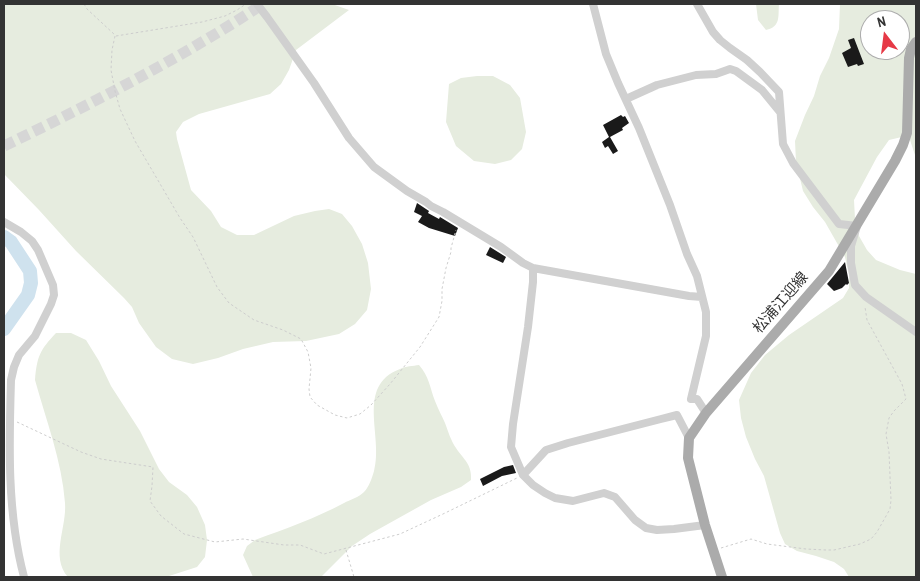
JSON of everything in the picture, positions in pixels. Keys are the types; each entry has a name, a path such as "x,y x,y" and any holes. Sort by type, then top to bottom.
{"main road":[{"name":"松浦江迎線","path":"689,438 706,413 829,271 857,226 903,145 906,133 909,58 911,49 916,42"},
{"path":"689,438 688,458 705,525 722,577"}],"street":[{"path":"257,4 314,83 348,138 374,167 407,191 533,268 702,297"},
{"path":"593,4 606,54 639,128 697,276 707,323 701,360 691,399 697,399 706,413"},
{"path":"697,4 713,32 720,40 747,60 779,92 783,144 793,164 839,224 857,226 851,246 851,263 855,285 866,297 916,332"},
{"path":"626,99 657,85 696,75 716,74 730,69 736,71 762,90 780,112"},
{"path":"4,222 32,241 38,250 53,285 54,295 35,336 19,355 11,380 10,466 18,556 24,577"},
{"path":"533,268 528,327 511,447 523,475 533,485 555,498 573,501 604,493 615,496 635,520 646,528 674,530 705,525"},
{"path":"523,475 546,450 676,415 689,438"}],"path":[{"path":"84,4 115,36"},
{"path":"115,36 210,20 225,16 246,4"},
{"path":"115,36 111,70 120,109 135,141 193,237 217,287 229,302 254,320 283,330 300,339 308,352 311,368 310,397 317,405 334,415 347,418 360,414 371,405 425,340 439,317 446,268 458,222"},
{"path":"713,550 751,539 767,544 796,548 834,550 860,544 870,539 877,532 890,509 891,500 889,452 886,434 889,418 906,399 902,384 867,320 865,310 866,297"},
{"path":"10,418 81,452 101,459 153,467 150,500 161,516 184,534 215,542 243,539 284,545 300,545 324,554 400,534 523,475"},
{"path":"346,549 354,577"}],"shaded area":[{"path":"4,4 332,4 349,10 296,50 289,70 281,84 270,94 199,114 183,122 176,132 191,190 211,211 221,227 237,235 254,235 294,216 315,211 329,209 342,214 352,226 362,244 368,263 371,289 367,310 355,324 339,334 306,341 273,342 193,364 172,359 156,347 139,323 132,307 76,251 4,174"},
{"path":"756,4 779,4 778,20 771,29 766,30 758,20"},
{"path":"840,4 916,4 916,158 910,140 906,136 889,140 877,157 854,200 855,219 859,236 867,250 876,260 900,270 916,274 916,577 849,577 844,569 834,562 797,551 785,544 780,533 764,476 746,437 741,418 739,400 751,373 765,355 789,335 843,298 849,288 849,275 845,257 825,222 803,191 796,162 795,141 814,96 820,76 829,58 839,29"},
{"path":"493,76 510,85 520,98 526,132 522,149 511,160 495,164 474,161 456,146 446,122 449,84 461,78"},
{"path":"56,333 71,333 86,340 111,386 140,431 159,469 169,482 187,495 197,507 205,525 207,540 205,557 197,567 169,576 68,577 63,569 60,551 65,503 61,472 35,380 40,354"},
{"path":"419,365 427,378 453,442 469,466 471,480 370,534 352,546 321,577 253,577 243,555 247,546 255,540 300,523 357,497 366,490 373,474 376,457 374,413 378,387 386,377 400,369"}],"building":[{"path":"854,38 860,54 860,60 862,60 864,64 848,67 842,53 851,48 848,40"},
{"path":"621,115 625,116 629,123 622,128 623,130 610,137 618,151 613,154 608,146 605,148 602,142 609,137 603,125"},
{"path":"417,203 429,211 428,213 439,219 440,217 458,228 455,236 429,228 418,222 422,216 414,212"},
{"path":"490,247 506,257 503,263 486,255"},
{"path":"845,262 849,283 834,291 827,284"},
{"path":"513,465 516,473 502,476 483,486 480,479 504,467"}],"waterway":[{"path":"4,237 11,242 30,271 31,283 28,295 4,329"}],"tunnel":[{"path":"4,146 136,79 200,43 263,4"}]}
